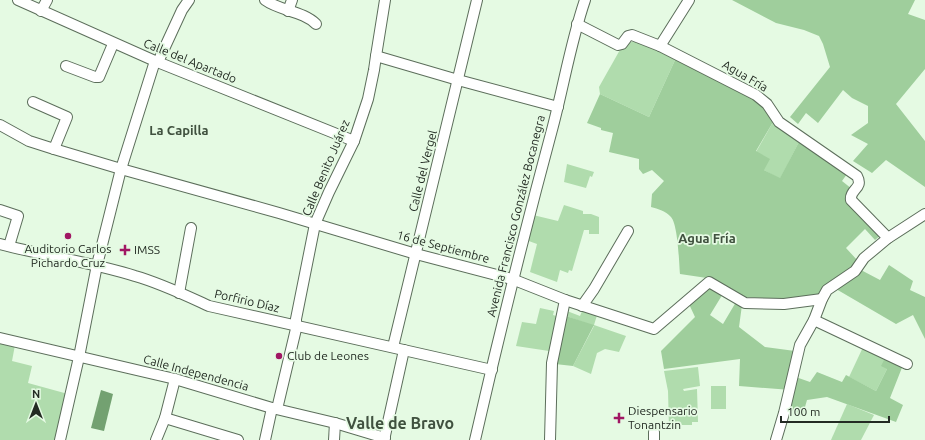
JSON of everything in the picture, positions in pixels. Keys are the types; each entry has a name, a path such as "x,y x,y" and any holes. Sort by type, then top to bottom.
{"street":[{"name":"Calle del Apartado","path":"18,0 113,44 354,141"},
{"path":"41,11 47,0"},
{"path":"60,440 80,357 98,265 121,169 156,62 182,10 190,0"},
{"path":"265,0 288,11 310,18 316,24"},
{"path":"288,11 292,0"},
{"name":"Calle Benito Juárez","path":"265,440 275,408 296,325 316,224 329,192 354,141 368,99 385,0"},
{"name":"Calle del Vergel","path":"393,347 477,0"},
{"name":"Avenida Francisco González Bocanegra","path":"475,440 512,279 558,107 577,24 585,0"},
{"path":"660,46 689,0"},
{"name":"Agua Fría","path":"577,24 618,44 622,44 628,36 632,35 660,46 756,95 767,104 779,122 857,176 859,184 851,194 852,202 888,238"},
{"path":"66,66 95,77 99,77 113,44"},
{"path":"376,56 558,107"},
{"path":"33,102 67,117 54,149"},
{"name":"16 de Septiembre","path":"0,125 29,141 54,149 416,254 512,279 582,306 654,329 709,282 745,302 784,304 822,299"},
{"path":"0,210 18,216 5,245"},
{"path":"776,440 800,346 814,320 827,290 855,271 864,258 888,238 925,214"},
{"path":"179,293 191,228"},
{"path":"582,306 628,231"},
{"name":"Porfirio Díaz","path":"5,245 98,265 135,276 209,306 492,370"},
{"path":"550,440 552,363 565,300"},
{"path":"814,320 906,364"},
{"name":"Calle Independencia","path":"0,338 175,379 275,408 335,423 384,439"},
{"path":"384,439 404,350"},
{"path":"156,440 165,418 175,379"},
{"path":"165,418 238,440"},
{"path":"334,440 335,423"}],"shaded area":[{"path":"732,0 915,0 908,14 925,20 925,69 896,104 925,141 925,187 886,160 872,173 853,161 868,144 851,135 868,123 868,106 852,98 843,90 818,123 806,113 798,124 790,117 830,67 823,44 819,36 804,30 776,23"},
{"path":"636,41 676,58 649,117 600,94 599,87 621,48 627,43"},
{"path":"676,58 759,102 773,122 756,151 770,159 764,170 780,178 800,140 847,174 842,181 852,189 850,190 882,234 875,240 865,229 846,248 858,261 853,268 821,294 784,299 741,297 707,278 680,274 678,244 673,221 667,213 651,207 652,194 664,181 652,170 643,174 639,169 639,159 609,152 613,133 601,130 601,128 587,123 600,94 649,117"},
{"path":"773,122 800,140 780,179 764,170 756,152"},
{"path":"567,164 594,172 592,177 590,176 586,188 564,182"},
{"path":"564,205 583,211 583,214 591,214 599,217 599,234 589,234 589,230 584,230 572,271 569,270 568,273 560,270 557,282 530,272 537,244 526,240 533,215 558,221"},
{"path":"889,265 913,281 910,290 925,297 925,339 913,315 896,324 836,289 861,270 880,280"},
{"path":"709,284 724,292 710,315 723,324 736,302 742,305 739,327 765,347 795,351 790,375 810,382 817,372 842,382 846,375 876,391 887,369 881,366 886,356 903,365 890,398 903,405 896,422 827,397 807,400 803,414 788,410 791,390 739,386 740,359 664,369 661,351 695,317 688,302"},
{"path":"540,308 554,311 553,315 563,318 548,360 549,351 516,346 522,322 536,324"},
{"path":"583,309 598,312 594,325 626,336 619,352 605,349 597,353 591,374 573,366 594,326 566,316 567,311 580,316"},
{"path":"566,316 594,325 573,366 555,364"},
{"path":"0,341 15,345 12,361 32,366 28,383 68,394 57,440 0,440"},
{"path":"864,345 886,356 887,369 876,391 849,377"},
{"path":"698,367 700,386 683,389 684,391 697,389 698,422 692,422 692,425 680,425 680,422 674,422 673,428 669,428 668,391 664,371"},
{"path":"711,386 726,386 726,409 711,409"},
{"path":"101,390 113,394 104,431 91,428"},
{"path":"847,404 874,415 861,440 831,440"}],"place":[{"name":"Auditorio Carlos Pichardo Cruz","path":"68,236"},
{"name":"IMSS","path":"125,250"},
{"name":"Club de Leones","path":"279,356"},
{"name":"Diespensario Tonantzin","path":"619,418"}],"district":[{"name":"La Capilla","path":"179,130"},
{"name":"Agua Fría","path":"707,238"},
{"name":"Valle de Bravo","path":"400,423"}]}
